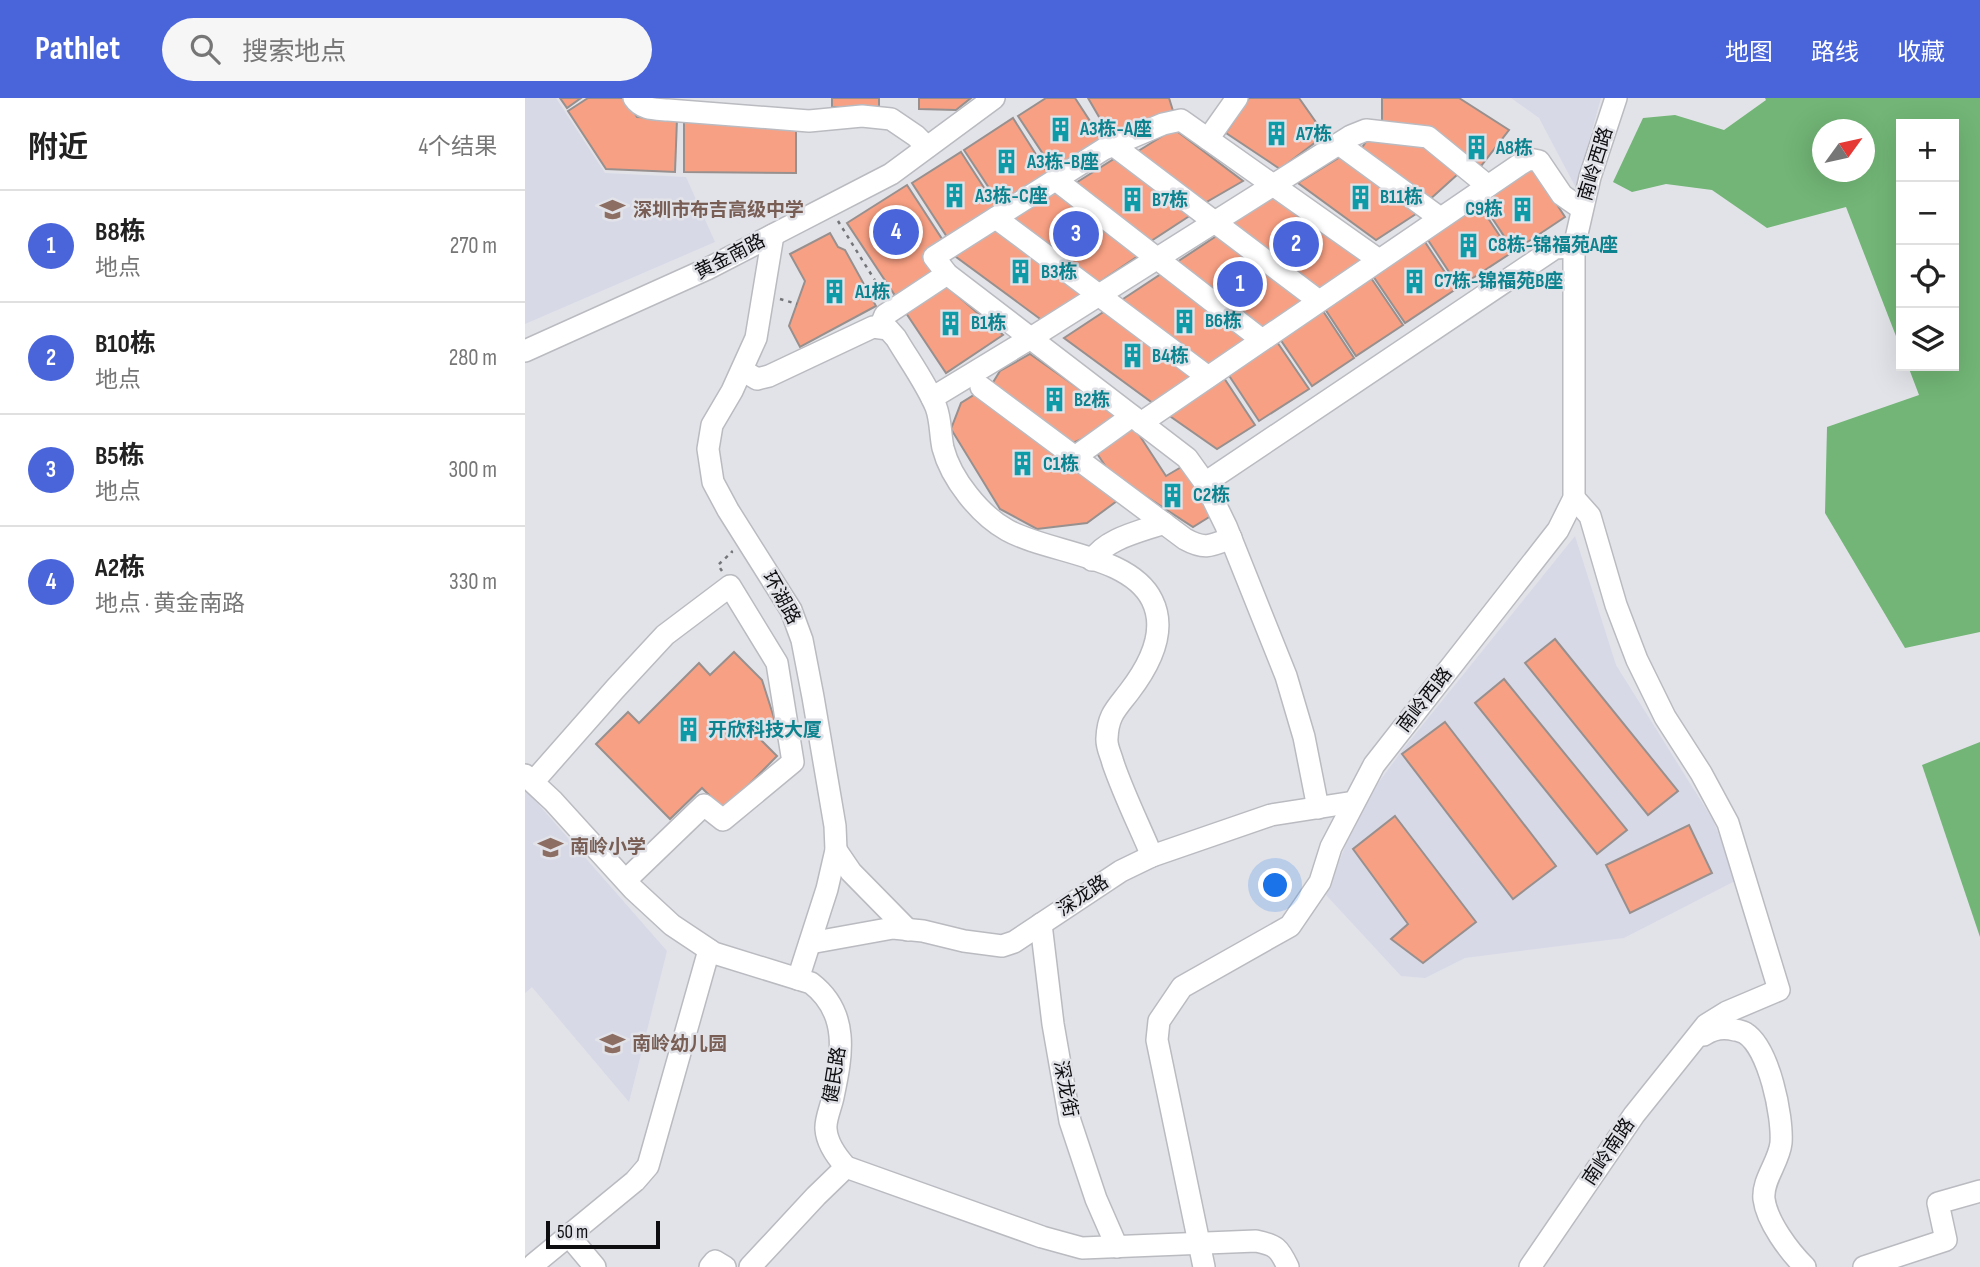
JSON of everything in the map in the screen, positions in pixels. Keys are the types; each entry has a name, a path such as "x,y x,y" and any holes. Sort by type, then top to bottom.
{"street":[{"path":"634,98 648,108 654,104 809,121 862,116 891,119 927,147"},
{"name":"黄金南路","path":"525,351 707,269 891,174 994,98"},
{"path":"1208,139 1237,98"},
{"name":"南岭西路","path":"1204,1267 1157,1040 1159,1021 1182,987 1290,926 1320,882 1331,847 1374,765 1558,530 1574,498 1573,247 1590,177 1616,98"},
{"path":"1318,808 1304,737 1286,676 1231,538 1205,483 1187,458 947,274 935,257 1113,145 1163,124 1181,120 1379,260"},
{"path":"932,398 1339,144 1367,130 1429,137 1488,186"},
{"path":"1339,144 1440,218"},
{"path":"1113,145 1319,301"},
{"path":"1075,457 1208,377 1529,159 1539,160 1562,194 1582,209"},
{"path":"1056,180 1262,340"},
{"path":"996,218 1208,377"},
{"name":"环湖路","path":"773,235 756,338 712,425 708,449 713,482 727,510 791,610 802,640 835,826 835,850 827,889 798,979"},
{"path":"1205,483 1555,248 1573,247"},
{"path":"742,370 757,379 769,376 873,327 947,274"},
{"path":"887,318 932,398 941,428 943,449 967,495 984,513 1008,530 1111,565 1134,578 1151,600 1157,614 1159,634 1154,651 1108,721 1106,742 1152,856"},
{"path":"982,387 1185,539 1199,547 1211,546 1231,538"},
{"name":"南岭南路","path":"1530,1267 1634,1115 1706,1025 1727,1012 1779,990 1728,822 1701,772 1665,717 1637,660 1616,605 1590,516 1574,498"},
{"path":"1092,560 1098,550 1109,544 1164,523"},
{"path":"529,778 665,635 730,586 777,663 793,762 723,820 704,805 626,880"},
{"name":"健民路","path":"529,778 672,925 714,953 811,983 822,991 834,1009 841,1036 839,1069 826,1128 836,1154 846,1167"},
{"name":"深龙路","path":"810,943 893,929 923,931 964,941 1002,946 1014,942 1121,871 1152,856 1271,815 1354,802"},
{"path":"835,850 851,872 908,930"},
{"name":"深龙街","path":"1041,924 1053,1024 1070,1121 1096,1199 1117,1247"},
{"path":"532,1261 569,1236 635,1181 648,1166 709,950"},
{"path":"1694,1042 1709,1031 1725,1027 1745,1032 1757,1046 1771,1076 1780,1112 1781,1142 1778,1160 1768,1178 1764,1197 1770,1217 1790,1253 1805,1267"},
{"path":"750,1267 846,1167 1042,1237 1082,1248 1256,1241 1271,1244 1281,1252 1288,1267"},
{"path":"1864,1267 1946,1240 1938,1203 1980,1191"},
{"path":"569,1236 595,1267"},
{"path":"710,1267 715,1261 725,1267"}],"path":[{"path":"829,206 887,318"},
{"path":"727,544 732,552 718,565 730,586"}],"shaded area":[{"name":"深圳市布吉高级中学","path":"525,98 556,98 605,173 686,177 715,242 525,324"},
{"path":"1511,98 1601,98 1576,188 1539,118"},
{"path":"1575,536 1616,665 1713,820 1737,880 1624,938 1465,958 1425,978 1401,976 1326,895 1346,844 1370,794 1404,748"},
{"path":"525,789 667,951 629,1102 532,987 525,993"}],"green space":[{"path":"1765,98 1980,98 1980,632 1905,648 1825,513 1827,427 1919,395 1910,371 1959,371 1959,119 1896,119 1896,336 1846,207 1767,228 1712,190 1666,184 1632,192 1613,182 1643,118 1675,115 1724,130 1766,100"},
{"path":"1980,742 1980,937 1922,765"}],"building":[{"path":"560,98 581,98 567,108"},
{"path":"588,98 625,98 637,117 677,119 675,172 606,169 568,111"},
{"path":"832,98 879,98 879,107 832,107"},
{"path":"919,98 971,98 956,110 919,109"},
{"name":"A3栋-A座","path":"1046,98 1075,98 1103,141 1055,172 1018,116"},
{"path":"1088,98 1169,98 1174,114 1109,134"},
{"name":"A7栋","path":"1249,98 1299,98 1325,135 1280,169 1226,133"},
{"name":"A8栋","path":"1382,98 1459,98 1509,130 1481,166 1432,130 1382,126"},
{"name":"A3栋-B座","path":"1013,118 1049,175 1001,206 964,150"},
{"path":"684,121 796,123 796,173 684,172"},
{"path":"1174,129 1243,181 1203,204 1135,153"},
{"path":"1370,136 1421,141 1458,174 1427,202 1359,152"},
{"name":"A3栋-C座","path":"961,152 997,208 949,240 912,183"},
{"name":"B11栋","path":"1345,154 1422,210 1376,240 1298,183"},
{"name":"B7栋","path":"1117,157 1194,213 1148,243 1071,186"},
{"name":"C9栋","path":"1532,166 1565,217 1514,251 1480,200"},
{"path":"907,185 944,242 935,271 896,297 847,223"},
{"path":"1055,185 1144,252 1098,283 1008,216"},
{"path":"1275,195 1364,262 1318,293 1228,226"},
{"name":"C8栋-锦福苑A座","path":"1478,203 1511,253 1459,287 1426,237"},
{"name":"B3栋","path":"1000,224 1089,290 1043,321 952,254"},
{"name":"A1栋","path":"830,233 838,247 845,250 876,306 800,347 789,326 805,281 790,254"},
{"path":"1218,235 1307,302 1261,332 1171,266"},
{"name":"C7栋-锦福苑B座","path":"1423,239 1456,289 1405,323 1371,273"},
{"name":"B6栋","path":"1164,272 1253,339 1207,369 1117,303"},
{"path":"1369,275 1403,325 1356,356 1323,306"},
{"name":"B1栋","path":"944,284 1003,335 946,373 904,310"},
{"name":"B4栋","path":"1111,307 1200,374 1154,404 1064,338"},
{"path":"1321,308 1354,358 1312,386 1278,336"},
{"path":"1275,339 1309,389 1259,421 1226,371"},
{"name":"B2栋","path":"1030,354 1116,415 1108,427 1073,443 992,384 1000,371"},
{"path":"1222,375 1255,425 1217,449 1164,412"},
{"name":"C1栋","path":"977,393 1121,498 1087,523 1037,529 1000,509 951,429 961,403"},
{"name":"C2栋","path":"1134,427 1166,476 1183,466 1214,514 1193,527 1110,473 1096,452"},
{"path":"1555,639 1678,791 1648,815 1525,663"},
{"name":"开欣科技大厦","path":"734,652 762,680 775,721 759,738 777,756 724,810 702,788 670,819 596,744 628,712 639,723 699,663 710,675"},
{"path":"1504,679 1627,830 1597,854 1475,703"},
{"path":"1445,722 1556,866 1513,899 1402,754"},
{"path":"1395,816 1476,922 1423,963 1391,939 1408,924 1353,849"},
{"path":"1689,825 1712,873 1630,913 1606,865"}],"place":[{"name":"A3栋-A座","path":"1060,129"},
{"name":"A7栋","path":"1276,134"},
{"name":"A8栋","path":"1476,148"},
{"name":"A3栋-B座","path":"1007,162"},
{"name":"A3栋-C座","path":"955,196"},
{"name":"B11栋","path":"1360,197"},
{"name":"B7栋","path":"1132,200"},
{"name":"C9栋","path":"1523,209"},
{"name":"深圳市布吉高级中学","path":"613,210"},
{"name":"A2栋","path":"896,232"},
{"name":"B5栋","path":"1076,234"},
{"name":"B10栋","path":"1296,244"},
{"name":"C8栋-锦福苑A座","path":"1468,245"},
{"name":"B3栋","path":"1021,272"},
{"name":"C7栋-锦福苑B座","path":"1414,281"},
{"name":"B8栋","path":"1240,284"},
{"name":"A1栋","path":"835,292"},
{"name":"B6栋","path":"1185,321"},
{"name":"B1栋","path":"951,323"},
{"name":"B4栋","path":"1132,356"},
{"name":"B2栋","path":"1054,400"},
{"name":"C1栋","path":"1023,464"},
{"name":"C2栋","path":"1173,495"},
{"name":"开欣科技大厦","path":"688,730"},
{"name":"南岭小学","path":"550,847"},
{"name":"南岭幼儿园","path":"612,1044"}]}
